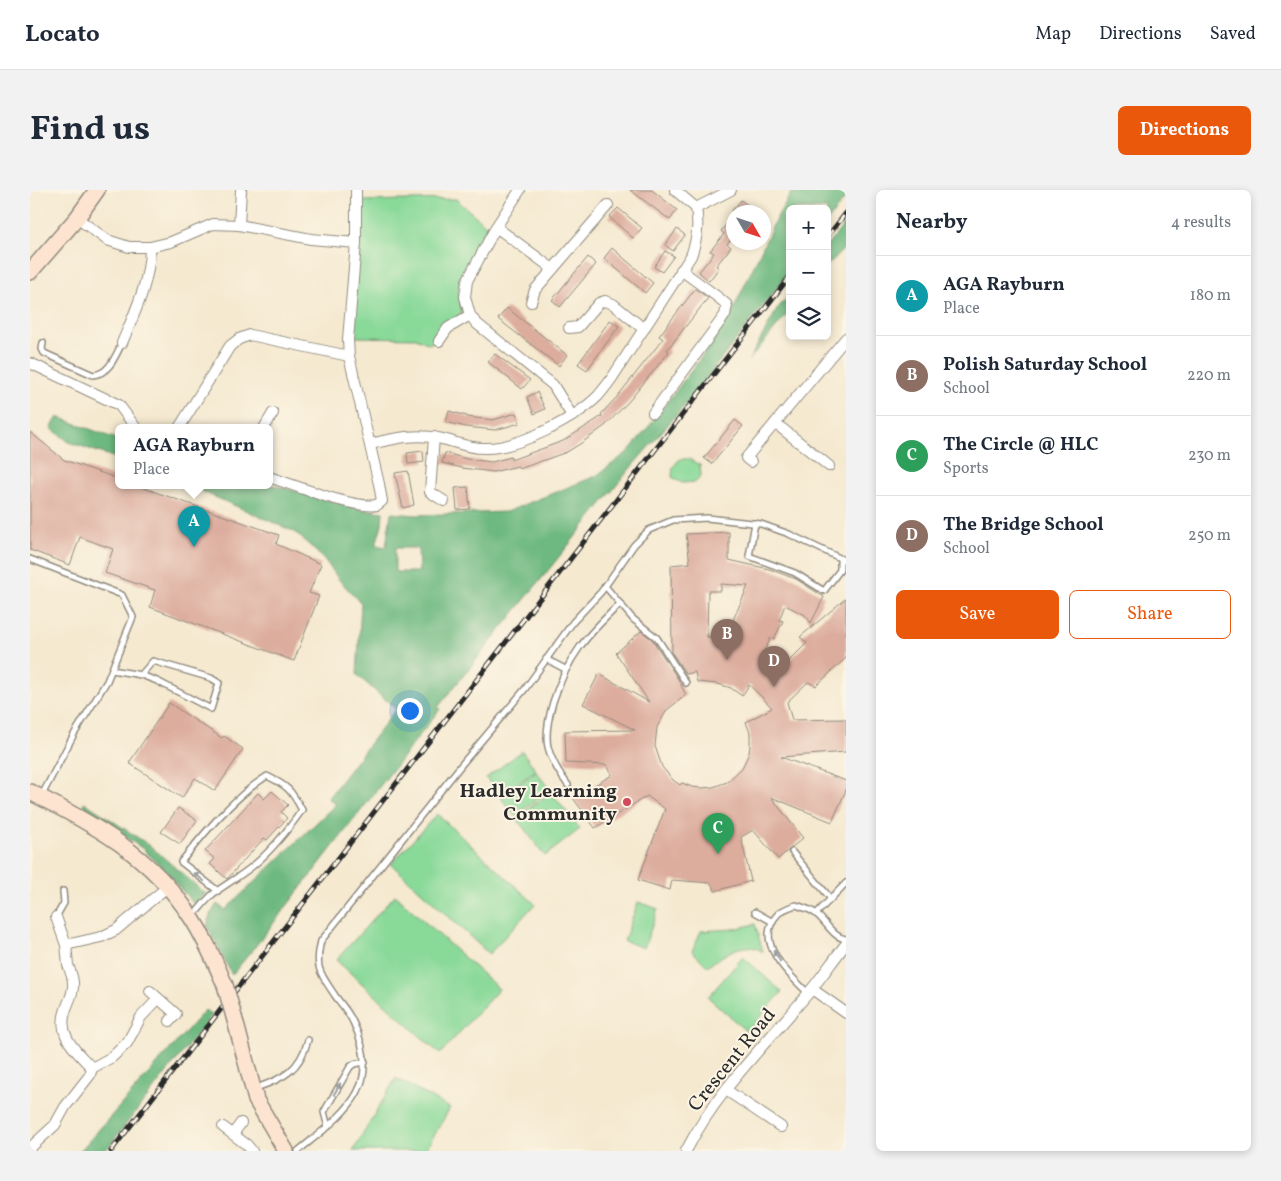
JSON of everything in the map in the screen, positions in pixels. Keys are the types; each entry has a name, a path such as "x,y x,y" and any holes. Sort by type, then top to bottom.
{"street":[{"path":"30,272 77,218 96,190"},
{"path":"238,225 241,190"},
{"path":"273,478 363,505 377,505 382,501 349,356 348,340 356,243 356,190"},
{"path":"520,190 496,227 468,281 465,297 470,315 476,323 553,385 572,416"},
{"path":"370,444 415,436 434,437 475,448 488,448 532,437 572,416 598,396 644,330 691,256 697,240 698,222 696,208 675,190"},
{"path":"696,208 730,190"},
{"path":"531,302 535,290 608,205"},
{"path":"77,218 107,240 129,247 150,247 171,242 213,224 238,225 311,239 356,243"},
{"path":"496,227 553,269"},
{"path":"122,343 143,290 150,264 150,247"},
{"path":"653,413 725,315 727,305 681,270"},
{"path":"569,328 578,327 599,303 604,301 613,304 644,330"},
{"path":"439,341 448,328 470,315"},
{"path":"181,424 230,346 239,339 250,336 349,356"},
{"path":"746,458 844,344"},
{"path":"30,362 118,405 133,424"},
{"path":"267,424 274,413"},
{"path":"775,423 829,466"},
{"path":"434,437 430,492 444,501"},
{"path":"35,795 102,830 121,843 168,887 192,918 209,949 225,985 256,1100 286,1151"},
{"path":"66,945 102,937 116,930 168,887"},
{"path":"56,917 66,945 68,963 74,982 72,997 62,1021 68,1043 92,1068"},
{"name":"Crescent Road","path":"686,1151 694,1135 726,1090 813,992 846,944"},
{"path":"813,992 846,1013"},
{"path":"30,1148 55,1124 65,1107 90,1075 92,1068 112,1057 126,1043 154,995 176,1014 170,1021"},
{"path":"726,1090 781,1128"},
{"path":"233,1134 241,1123"},
{"path":"223,1127 252,1151"}],"lane":[{"path":"43,344 42,349 44,353 92,375 100,375 108,368 122,343"},
{"path":"298,1151 342,1114 355,1097 365,1072 365,1054 353,1022 321,974 317,957 321,941 462,764 525,689 573,622 605,586 634,545 650,530 673,520 707,518 755,523 789,534 843,560 840,570 824,590 794,573 749,556 755,523"},
{"path":"30,559 122,595 133,617 107,681 35,795"},
{"path":"605,586 633,619 658,638 686,684"},
{"path":"568,784 556,768 548,747 547,732 550,710 565,669 582,643 620,604"},
{"path":"546,659 565,669"},
{"path":"112,670 141,675 157,681 211,710 219,683 211,678 153,661 141,675"},
{"path":"192,918 218,892 255,864 284,835 302,810 290,790 267,776 251,786 195,844 181,862 218,892"},
{"path":"792,852 831,899"},
{"path":"816,914 846,883"},
{"path":"56,917 64,902 63,891"},
{"path":"813,992 794,980 776,957 769,941 773,922 779,912 796,905 816,914 827,922 837,936 846,939"},
{"path":"755,912 773,922"},
{"path":"253,1089 283,1078 301,1058 308,1040"},
{"path":"328,1126 324,1112 350,1067 354,1064 365,1062"}],"green space":[{"path":"793,190 846,190 846,197 831,217 831,205 786,205 786,276 686,404 633,465 438,707 440,709 232,975 207,926 210,915 217,904 225,910 336,804 328,798 396,709 357,675 361,603 340,581 324,559 295,532 197,489 273,489 273,485 361,509 383,512 382,524 376,545 386,547 391,513 417,515 506,512 596,476 628,452 710,346 732,312 761,250 771,250 771,230","holes":["395,548 418,548 419,572 395,572"]},
{"path":"456,199 489,228 460,278 459,292 462,313 430,344 416,338 353,337 360,201"},
{"path":"846,222 846,247 831,262 831,241"},
{"path":"786,299 786,316 749,360 778,308"},
{"path":"58,417 115,438 115,458 69,442 51,428"},
{"path":"680,459 689,459 700,465 701,476 696,482 682,483 672,477 673,467"},
{"path":"522,751 536,770 500,796 486,778"},
{"path":"536,771 550,790 515,816 501,798"},
{"path":"551,792 580,829 545,856 516,818"},
{"path":"84,802 149,845 206,894 196,904 192,902 162,867 142,848 84,810"},
{"path":"437,814 535,904 489,954 391,864"},
{"path":"395,895 499,989 440,1054 336,960"},
{"path":"638,902 658,909 644,948 624,941"},
{"path":"755,924 763,952 756,948 741,948 727,953 707,966 692,951 701,931 734,929"},
{"path":"743,957 782,992 747,1032 708,997"},
{"path":"205,1010 212,1015 105,1151 80,1151"},
{"path":"396,1078 450,1108 425,1151 353,1151"}],"building":[{"path":"630,190 652,190 677,210 670,220"},
{"path":"741,200 748,205 737,205"},
{"path":"618,208 642,228 633,238 609,217"},
{"path":"726,225 726,250 729,250 716,266 719,268 709,281 699,272 714,253 710,251 724,234 721,231"},
{"path":"677,229 685,235 673,251 665,245"},
{"path":"612,248 653,283 645,293 604,258"},
{"path":"665,251 674,256 662,272 654,267"},
{"path":"588,257 596,264 560,307 552,300"},
{"path":"695,289 708,298 667,350 669,352 629,401 606,425 583,442 567,452 519,469 518,466 493,472 442,463 445,453 467,459 492,462 511,457 511,460 563,441 602,416 601,414 617,397 663,339 659,336"},
{"path":"507,308 567,355 559,366 498,319"},
{"path":"610,320 619,326 587,370 578,364"},
{"path":"495,354 530,380 522,389 488,362"},
{"path":"537,392 545,409 534,414 527,397"},
{"path":"449,411 467,417 493,420 516,413 520,423 495,430 466,427 446,422"},
{"path":"735,420 743,426 712,464 704,458"},
{"path":"30,432 64,460 115,478 115,489 147,489 279,535 276,544 321,564 309,593 319,596 294,661 150,607 155,590 105,573 113,549 80,537 70,565 30,550"},
{"path":"423,451 424,462 408,464 407,453"},
{"path":"408,471 414,505 403,508 395,473"},
{"path":"468,487 470,509 457,510 455,488"},
{"path":"729,532 729,560 769,569 796,579 824,597 811,623 805,615 785,605 779,620 783,621 774,639 771,637 763,654 782,668 807,643 800,637 846,598 846,658 816,686 808,682 787,702 792,720 846,719 846,752 781,757 846,781 846,790 832,822 771,797 803,838 778,859 753,830 741,837 751,881 715,891 711,883 672,880 670,890 638,880 665,809 647,796 595,828 573,798 612,775 607,765 566,763 565,731 635,730 583,704 599,674 649,702 616,653 641,631 652,639 686,695 667,710 657,727 655,746 662,767 680,785 682,783 702,788 713,787 727,782 742,768 749,753 750,745 750,733 746,722 772,708 749,685 742,696 731,688 718,684 697,682 695,672 686,674 672,653 671,565 690,563 686,534","holes":["721,584 748,586 733,620 737,622 729,640 721,637 707,637 708,591 721,591"]},
{"path":"169,703 222,738 224,736 243,749 215,791 195,778 182,798 129,763"},
{"path":"272,791 288,805 281,812 287,818 267,840 264,838 227,879 210,864 215,859 205,851 258,793 264,799"},
{"path":"178,808 197,820 180,844 161,832"}],"railway":[{"path":"831,232 846,213"},
{"path":"111,1151 786,281"}],"place":[{"name":"AGA Rayburn","path":"194,547"},
{"name":"Polish Saturday School","path":"727,660"},
{"name":"The Bridge School","path":"774,687"},
{"name":"Hadley Learning Community","path":"627,802"},
{"name":"The Circle @ HLC","path":"718,854"}]}
